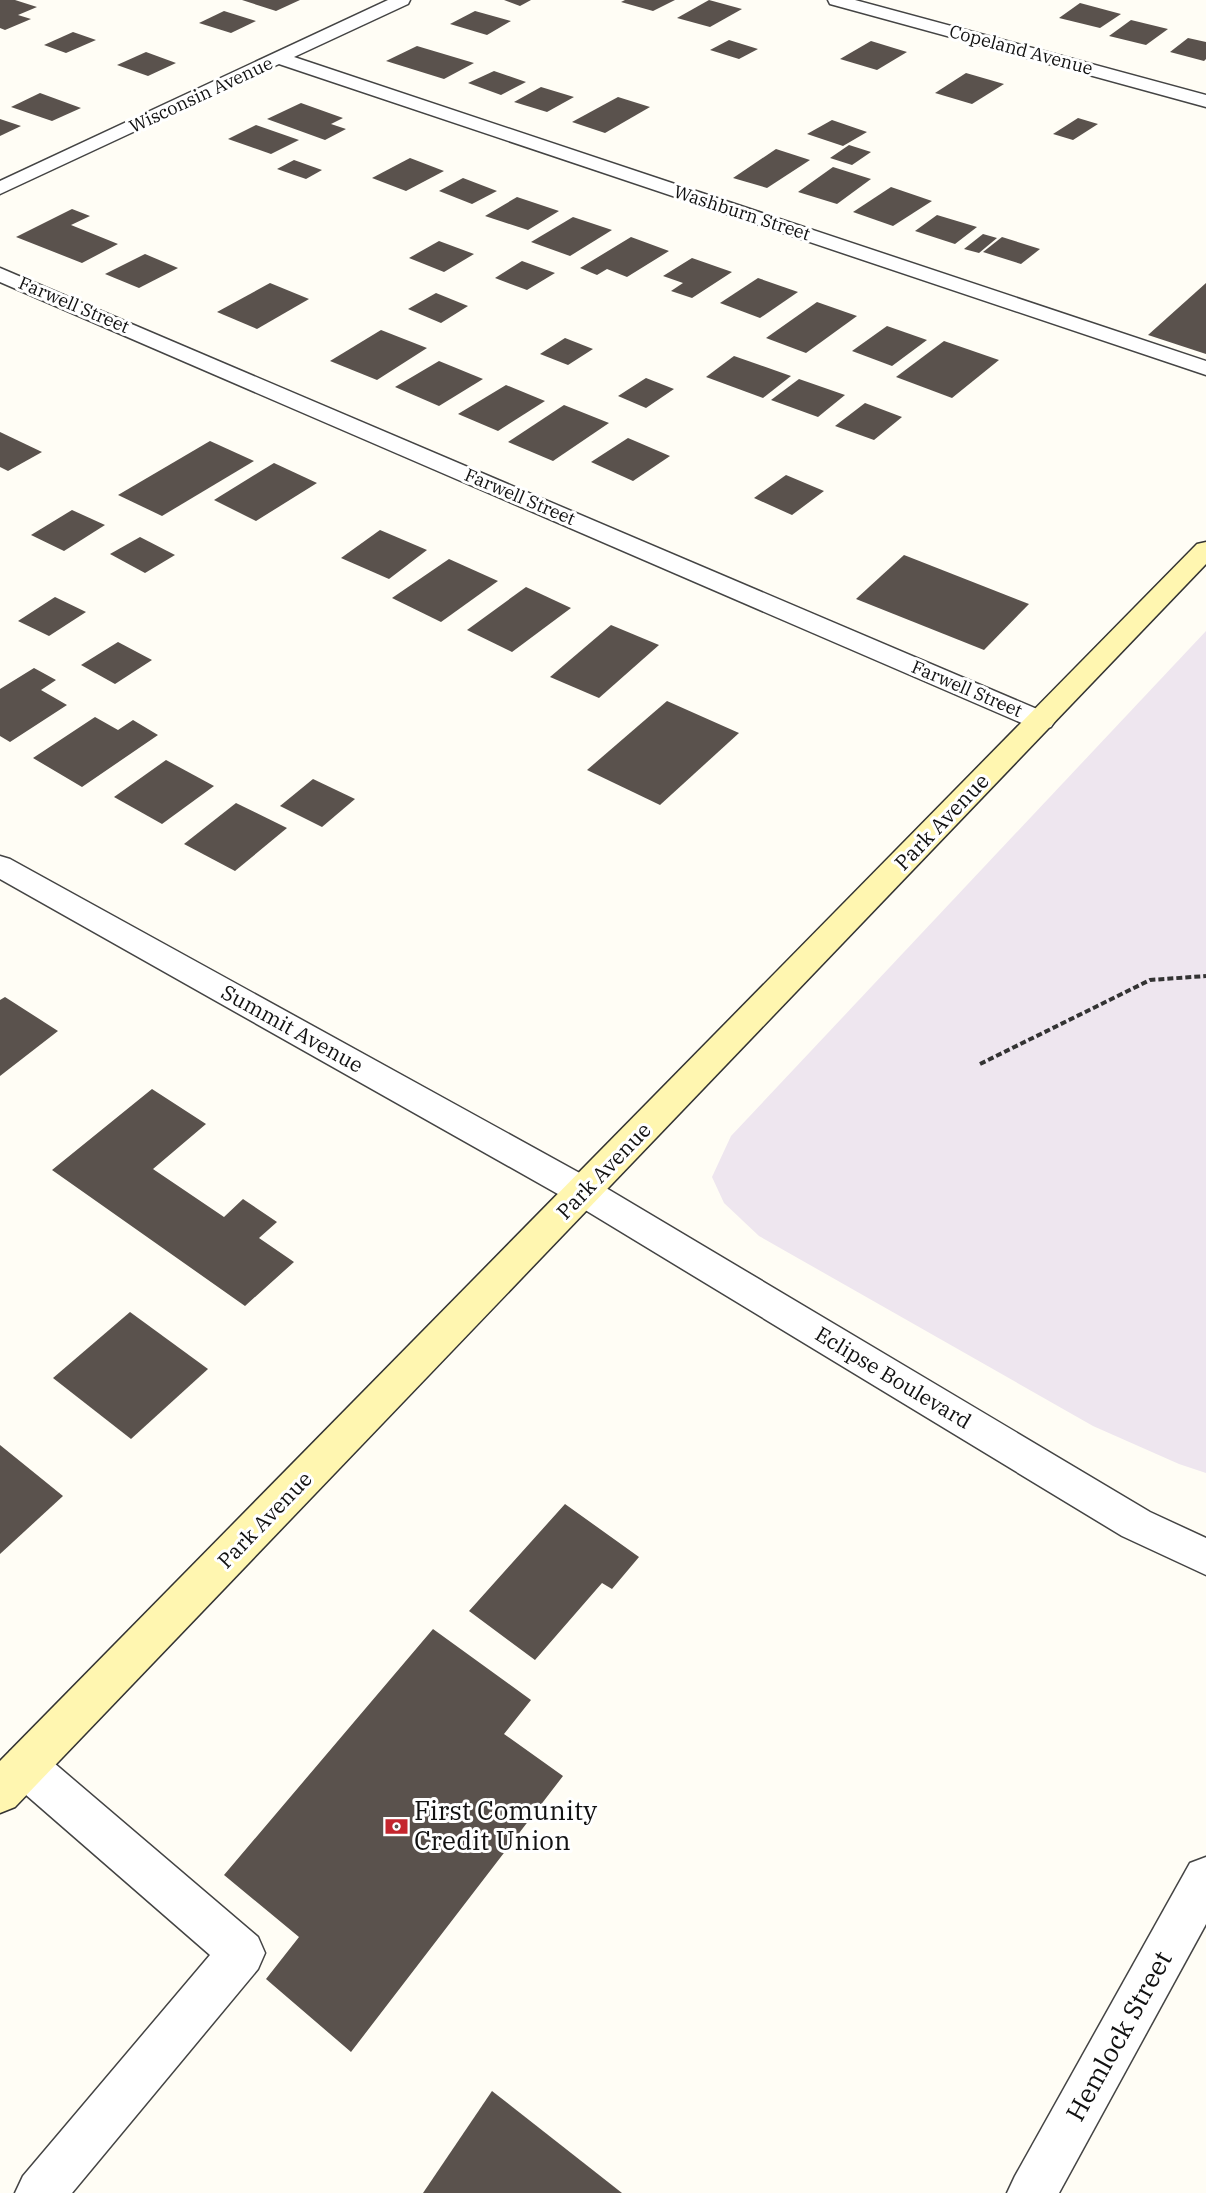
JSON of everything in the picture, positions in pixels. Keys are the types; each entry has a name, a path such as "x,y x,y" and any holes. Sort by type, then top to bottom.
{"street":[{"name":"Wisconsin Avenue","path":"0,188 402,0"},
{"name":"Copeland Avenue","path":"836,0 1206,101"},
{"name":"Washburn Street","path":"279,58 1206,368"},
{"name":"Farwell Street","path":"0,274 1041,721"},
{"name":"Park Avenue","path":"13,1779 1206,549"},
{"name":"Summit Avenue","path":"0,866 584,1192"},
{"name":"Eclipse Boulevard","path":"584,1192 1136,1524 1206,1557"},
{"path":"13,1779 242,1953 40,2193"},
{"name":"Hemlock Street","path":"1032,2193 1206,1879"}],"path":[{"path":"980,1064 1150,980 1206,976"}],"shaded area":[{"path":"1206,631 1206,1473 1179,1464 1093,1426 759,1236 724,1203 712,1177 731,1136"}],"building":[{"path":"0,0 15,0 37,7 18,15 31,19 5,30 0,28"},
{"path":"242,0 300,0 276,11"},
{"path":"504,0 531,0 520,6"},
{"path":"625,0 675,0 653,11 621,2"},
{"path":"709,0 742,9 710,27 677,18"},
{"path":"1080,3 1121,14 1100,28 1059,18"},
{"path":"224,11 256,21 231,33 199,23"},
{"path":"475,11 511,21 487,35 450,24"},
{"path":"1131,20 1168,29 1146,45 1109,36"},
{"path":"73,32 96,40 66,53 44,45"},
{"path":"1188,38 1206,42 1204,61 1170,52"},
{"path":"729,40 758,49 739,59 710,50"},
{"path":"871,41 907,52 877,70 840,59"},
{"path":"417,46 474,63 444,79 386,61"},
{"path":"146,52 176,63 148,76 117,65"},
{"path":"494,71 526,82 501,95 468,83"},
{"path":"966,73 1004,84 972,104 935,93"},
{"path":"541,87 574,97 547,112 514,102"},
{"path":"40,93 81,108 52,121 11,107"},
{"path":"618,97 650,107 605,133 572,122"},
{"path":"301,103 343,118 331,124 346,129 325,140 267,119"},
{"path":"1078,118 1098,124 1073,140 1053,134"},
{"path":"0,119 21,126 0,136"},
{"path":"832,120 867,132 843,146 807,134"},
{"path":"256,125 299,140 271,154 228,139"},
{"path":"849,145 871,152 852,165 830,158"},
{"path":"776,149 810,160 767,188 733,178"},
{"path":"410,158 444,171 406,191 372,178"},
{"path":"294,160 322,170 306,179 277,169"},
{"path":"833,167 871,179 837,204 798,192"},
{"path":"463,178 497,191 472,204 439,191"},
{"path":"891,187 932,201 893,226 853,212"},
{"path":"517,197 559,211 528,230 485,216"},
{"path":"72,209 90,216 71,225 118,244 82,263 16,237"},
{"path":"937,215 977,227 955,244 915,231"},
{"path":"573,217 612,230 570,256 531,242"},
{"path":"983,234 997,238 979,253 964,249"},
{"path":"631,237 669,251 627,277 607,269 597,275 580,268"},
{"path":"1002,237 1040,249 1021,264 983,252"},
{"path":"439,241 474,254 444,272 409,258"},
{"path":"145,254 178,268 139,288 105,274"},
{"path":"692,258 732,272 692,298 671,291 683,283 663,276"},
{"path":"522,261 555,273 527,290 495,278"},
{"path":"758,278 798,292 760,318 720,303"},
{"path":"270,283 309,299 257,329 217,312"},
{"path":"1206,283 1206,354 1148,335"},
{"path":"436,293 468,306 441,323 408,309"},
{"path":"817,302 857,316 806,353 766,338"},
{"path":"887,326 927,340 892,366 852,351"},
{"path":"381,330 427,348 377,380 330,361"},
{"path":"565,338 593,349 568,365 540,354"},
{"path":"944,341 999,360 952,398 896,377"},
{"path":"734,356 791,376 763,398 706,377"},
{"path":"439,361 483,379 439,406 395,387"},
{"path":"646,378 674,389 646,408 618,396"},
{"path":"799,379 845,395 818,417 771,400"},
{"path":"506,385 545,401 498,431 458,414"},
{"path":"865,403 902,417 874,440 835,426"},
{"path":"564,405 609,423 553,461 508,442"},
{"path":"0,432 42,452 8,471 0,467"},
{"path":"628,438 670,456 633,481 591,462"},
{"path":"210,441 254,461 162,516 118,495"},
{"path":"274,463 317,483 256,521 214,500"},
{"path":"786,475 824,491 792,515 754,498"},
{"path":"72,510 105,525 64,551 31,535"},
{"path":"380,530 427,550 389,579 341,558"},
{"path":"140,537 175,555 145,573 110,554"},
{"path":"904,555 1029,604 984,650 856,599"},
{"path":"449,559 498,581 441,622 392,598"},
{"path":"526,587 571,608 512,652 467,630"},
{"path":"55,597 86,612 49,636 18,621"},
{"path":"611,625 659,645 599,698 550,677"},
{"path":"118,642 152,660 115,684 81,665"},
{"path":"34,668 56,680 41,690 67,705 10,742 0,736 0,689"},
{"path":"667,701 739,733 660,805 587,770"},
{"path":"95,717 118,730 133,720 158,735 82,787 33,758"},
{"path":"166,760 214,786 162,824 114,797"},
{"path":"313,779 355,799 322,827 280,806"},
{"path":"236,803 287,828 235,871 184,844"},
{"path":"5,997 58,1031 0,1076 0,1000"},
{"path":"152,1089 206,1124 153,1169 224,1217 243,1199 277,1222 259,1238 294,1262 245,1306 52,1170"},
{"path":"130,1312 208,1369 131,1439 53,1378"},
{"path":"0,1445 63,1496 0,1554"},
{"path":"565,1504 639,1557 612,1589 602,1583 535,1660 469,1611"},
{"name":"First Comunity Credit Union","path":"433,1629 531,1700 504,1734 563,1776 351,2052 266,1979 299,1937 224,1875"},
{"path":"492,2091 622,2193 423,2193"}],"place":[{"name":"First Comunity Credit Union","path":"396,1826"}]}
